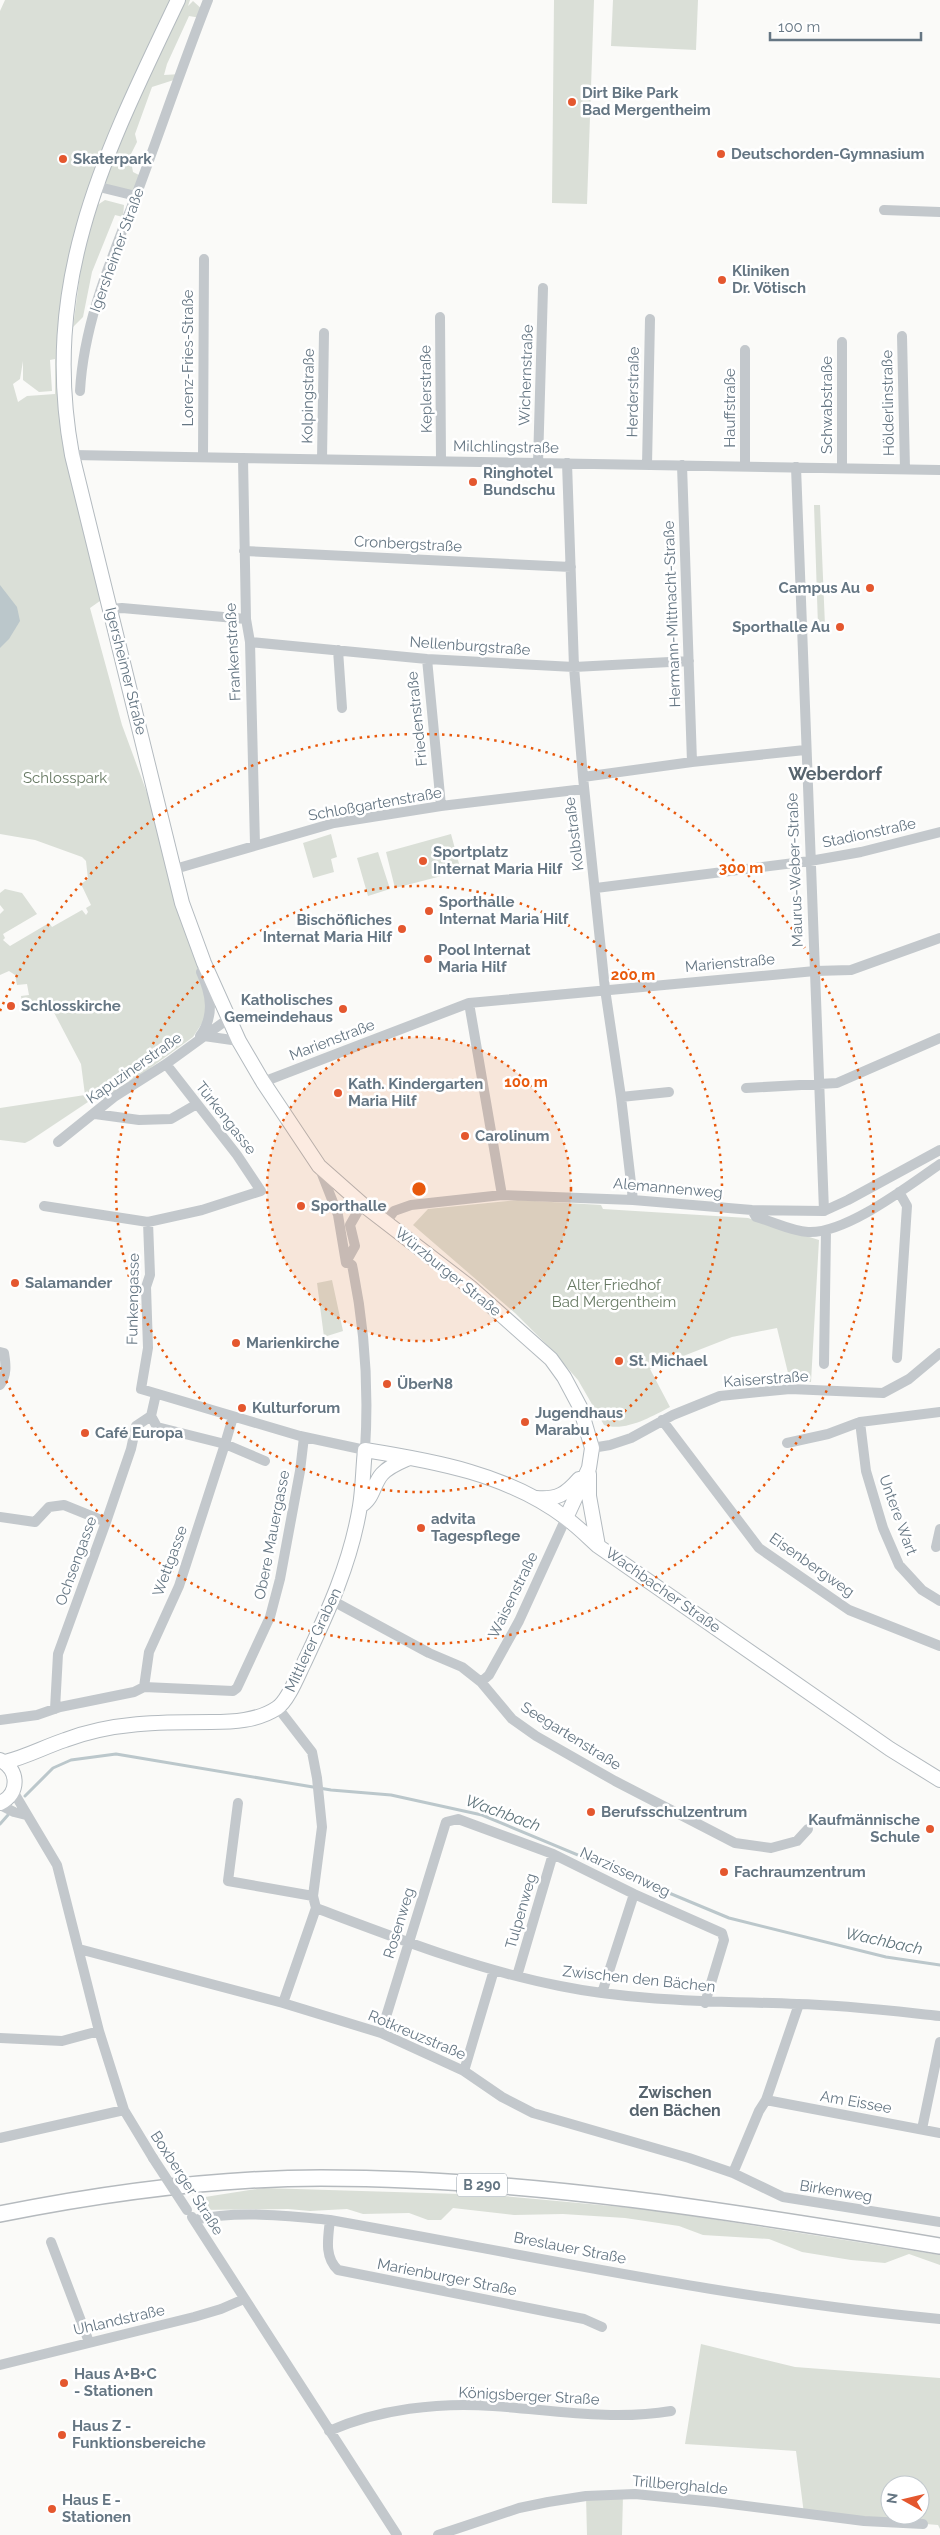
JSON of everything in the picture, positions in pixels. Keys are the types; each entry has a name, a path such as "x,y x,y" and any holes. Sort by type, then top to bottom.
{"main road":[{"name":"B 290","path":"0,2214 115,2193 230,2182 319,2178 394,2179 621,2197 940,2246"}],"street":[{"name":"Igersheimer Straße","path":"178,0 122,118 86,214 66,314 63,387 72,455 182,903 204,963 228,1019"},
{"name":"Igersheimer Straße","path":"80,391 81,373 93,316 208,0"},
{"path":"96,186 136,196"},
{"path":"884,210 940,212"},
{"name":"Lorenz-Fries-Straße","path":"203,457 204,259"},
{"name":"Wichernstraße","path":"538,463 543,288"},
{"name":"Keplerstraße","path":"440,317 441,461"},
{"name":"Herderstraße","path":"647,465 650,319"},
{"name":"Kolpingstraße","path":"322,459 324,333"},
{"name":"Hölderlinstraße","path":"902,336 905,469"},
{"name":"Schwabstraße","path":"842,342 842,468"},
{"name":"Hauffstraße","path":"745,350 746,466"},
{"name":"Milchlingstraße","path":"72,455 940,470"},
{"name":"Frankenstraße","path":"243,458 246,619 250,642 255,845"},
{"name":"Kolbstraße","path":"567,463 574,667 584,789 596,888 605,990 622,1097 633,1200"},
{"name":"Hermann-Mittnacht-Straße","path":"682,465 692,762"},
{"name":"Maurus-Weber-Straße","path":"796,467 805,750 824,1211"},
{"name":"Cronbergstraße","path":"244,551 571,567"},
{"path":"110,609 122,608 246,619"},
{"name":"Nellenburgstraße","path":"250,642 427,659 574,667 689,661"},
{"path":"338,650 342,708"},
{"name":"Friedenstraße","path":"427,659 441,806"},
{"path":"583,777 692,762 805,750"},
{"name":"Schloßgartenstraße","path":"175,869 334,823 441,806 584,789"},
{"name":"Stadionstraße","path":"596,888 861,852 940,832"},
{"path":"182,903 185,928 205,980 210,1003 211,1016 200,1039 239,1041"},
{"name":"Marienstraße","path":"263,1082 469,1003 815,971 851,970 940,938"},
{"path":"469,1003 502,1195"},
{"name":"Kapuzinerstraße","path":"58,1142 114,1097 166,1064 228,1019"},
{"name":"Würzburger Straße","path":"228,1019 263,1082 318,1166 362,1204 470,1287 551,1360 564,1377 580,1407 592,1448 589,1468 566,1518"},
{"path":"746,1088 837,1083 940,1038"},
{"name":"Türkengasse","path":"148,1222 202,1210 261,1191 237,1154 166,1064"},
{"path":"622,1097 669,1092"},
{"path":"95,1114 139,1120 171,1119 197,1104"},
{"name":"Alemannenweg","path":"386,1222 394,1211 410,1205 502,1195 633,1200 752,1210 824,1211 940,1150"},
{"path":"752,1210 756,1216 806,1232 826,1230 838,1227 899,1192 940,1164"},
{"path":"265,1461 225,1444 157,1426 151,1416 156,1394 304,1437 364,1450 368,1403 367,1365 359,1300 352,1294 338,1215 318,1166"},
{"path":"897,1358 907,1206 899,1192"},
{"path":"346,1262 355,1246 350,1225 362,1204"},
{"path":"44,1206 148,1222"},
{"name":"Funkengasse","path":"148,1222 150,1275 146,1287 148,1348 141,1390 156,1394"},
{"path":"824,1364 826,1230"},
{"path":"0,1385 4,1379 6,1366 2,1352"},
{"name":"Kaiserstraße","path":"592,1448 610,1446 631,1438 662,1420 720,1396 790,1389 884,1393 909,1379 940,1353"},
{"path":"787,1442 828,1434 860,1422 940,1412"},
{"name":"Ochsengasse","path":"55,1709 58,1654 131,1449 136,1426 151,1416"},
{"name":"Wettgasse","path":"144,1687 149,1652 179,1586 233,1417"},
{"name":"Eisenbergweg","path":"662,1420 759,1548 849,1610 940,1646"},
{"name":"Untere Wart","path":"860,1422 866,1472 883,1528 899,1565 922,1590 940,1601"},
{"name":"Obere Mauergasse","path":"0,1720 37,1715 55,1709 134,1692 144,1687 233,1691 237,1688 270,1618 280,1579 300,1471 304,1437"},
{"name":"Wachbacher Straße","path":"364,1450 478,1474 536,1498 566,1518 598,1546 890,1749 940,1780"},
{"name":"Mittlerer Graben","path":"2,1761 43,1751 65,1740 112,1727 155,1722 232,1722 264,1714 278,1708 294,1684 333,1602 346,1565 360,1506 364,1450"},
{"path":"360,1506 367,1502 381,1475 389,1468 409,1458"},
{"path":"589,1468 589,1496 598,1546"},
{"path":"536,1498 557,1498 568,1491 589,1468"},
{"path":"566,1518 580,1508 589,1496"},
{"path":"0,1517 35,1522 49,1507 64,1505 106,1522"},
{"name":"Waisenstraße","path":"481,1682 490,1676 519,1621 566,1518"},
{"path":"936,1547 940,1529"},
{"name":"Seegartenstraße","path":"333,1602 429,1653 462,1667 481,1682 502,1709 536,1736 615,1781 734,1843 771,1848 797,1841 808,1829"},
{"path":"278,1708 312,1752 317,1778 322,1827 313,1896 316,1908 283,2003"},
{"name":"Mittlerer Graben","path":"0,1804 43,1751"},
{"path":"2,1761 13,1772 14,1785"},
{"name":"Boxberger Straße","path":"14,1785 26,1815 57,1865 99,2031 124,2110 153,2158 397,2535"},
{"path":"238,1803 228,1881 313,1896"},
{"path":"0,1804 14,1812 26,1815"},
{"name":"Narzissenweg","path":"446,1822 458,1819 553,1854 634,1894 722,1933 724,1940 705,2002"},
{"name":"Rosenweg","path":"381,2033 446,1822"},
{"name":"Tulpenweg","path":"517,1976 553,1854"},
{"path":"602,1993 634,1894"},
{"name":"Zwischen den Bächen","path":"316,1908 409,1942 494,1970 602,1993 705,2002 799,2004 940,2016"},
{"name":"Rotkreuzstraße","path":"79,1949 283,2003 381,2033 464,2071 502,2097 533,2113 733,2173"},
{"path":"464,2071 494,1970"},
{"path":"733,2173 766,2100 799,2004"},
{"path":"0,2038 62,2042 99,2031"},
{"path":"922,2129 940,2042"},
{"name":"Am Eissee","path":"766,2100 940,2133"},
{"path":"0,2138 124,2110"},
{"name":"Birkenweg","path":"733,2173 783,2197 940,2222"},
{"name":"Breslauer Straße","path":"194,2220 214,2216 286,2216 330,2220 693,2287 850,2310 940,2318"},
{"name":"Marienburger Straße","path":"330,2220 328,2241 330,2259 338,2270 576,2317 602,2327"},
{"path":"51,2242 88,2342"},
{"name":"Uhlandstraße","path":"0,2365 194,2317 222,2309 244,2299"},
{"name":"Königsberger Straße","path":"329,2431 356,2420 397,2411 436,2407 491,2406 567,2413 643,2416 671,2411"},
{"name":"Trillberghalde","path":"438,2535 520,2508 586,2496 623,2495 715,2502 880,2523"}],"green space":[{"name":"Schlosspark","path":"5,0 190,0 188,6 193,1 204,11 201,18 189,16 167,64 164,75 181,74 180,78 152,87 135,134 137,142 130,156 133,172 143,177 136,196 96,186 86,214 63,387 107,596 90,608 122,725 174,866 205,980 206,1017 193,1037 105,1101 100,1094 25,1143 0,1140 0,1108 85,1095 81,1064 49,1003 34,1011 23,1012 21,996 29,995 27,984 17,985 15,975 9,971 0,975 0,914 4,910 0,905 0,893 5,889 22,893 37,914 3,934 5,938 3,940 10,946 49,923 52,927 82,910 86,915 88,912 86,908 91,905 81,884 88,879 86,861 82,857 35,840 0,834 0,11","holes":["55,359 55,394 27,396 18,402 13,384 20,379 23,361 23,380 39,392 52,391 50,360"]},
{"name":"Dirt Bike Park Bad Mergentheim","path":"554,0 594,0 587,204 552,203"},
{"path":"613,0 698,0 696,50 611,46"},
{"path":"105,200 124,205 123,217 115,215 92,272 83,317 73,327 82,259 96,206"},
{"path":"814,505 820,505 825,626 818,626"},
{"path":"331,834 337,857 331,859 334,872 313,878 303,843"},
{"name":"Sportplatz Internat Maria Hilf","path":"451,834 461,871 395,888 386,852"},
{"path":"378,852 390,889 368,896 357,858"},
{"name":"Alter Friedhof Bad Mergentheim","path":"518,1200 601,1205 603,1209 748,1218 819,1240 811,1382 790,1381 777,1328 732,1337 650,1369 670,1407 629,1425 612,1427 604,1425 578,1380 549,1347 515,1313 413,1225 428,1209"},
{"path":"332,1280 343,1331 324,1337 317,1283"},
{"path":"263,2188 493,2195 655,2210 940,2255 940,2265 909,2254 885,2263 851,2260 802,2252 769,2239 703,2235 679,2226 625,2218 563,2214 514,2215 453,2208 441,2220 428,2220 409,2213 363,2214 347,2209 310,2211 288,2209 199,2210 205,2197"},
{"path":"701,2344 795,2367 940,2378 940,2529 938,2525 930,2524 930,2475 880,2475 880,2520 804,2514 796,2451 685,2444"},
{"path":"623,2495 622,2535 587,2535 586,2496"}],"shaded area":[{"path":"0,585 17,607 20,621 9,639 0,648"}],"waterway":[{"name":"Wachbach","path":"25,1796 53,1768 71,1760 116,1754 331,1790 391,1795 482,1815 729,1918 886,1957 940,1965"},
{"name":"Wachbach","path":"0,1824 8,1815"}],"place":[{"name":"Dirt Bike Park Bad Mergentheim","path":"572,102"},
{"name":"Deutschorden-Gymnasium","path":"721,154"},
{"name":"Skaterpark","path":"63,159"},
{"name":"Kliniken Dr. Vötisch","path":"722,280"},
{"name":"Ringhotel Bundschu","path":"473,482"},
{"name":"Campus Au","path":"870,588"},
{"name":"Sporthalle Au","path":"840,627"},
{"name":"Sportplatz Internat Maria Hilf","path":"423,861"},
{"name":"Sporthalle Internat Maria Hilf","path":"429,911"},
{"name":"Bischöfliches Internat Maria Hilf","path":"402,929"},
{"name":"Pool Internat Maria Hilf","path":"428,959"},
{"name":"Schlosskirche","path":"11,1006"},
{"name":"Katholisches Gemeindehaus","path":"343,1009"},
{"name":"Kath. Kindergarten Maria Hilf","path":"338,1093"},
{"name":"Carolinum","path":"465,1136"},
{"name":"Sporthalle","path":"301,1206"},
{"name":"Salamander","path":"15,1283"},
{"name":"Marienkirche","path":"236,1343"},
{"name":"St. Michael","path":"619,1361"},
{"name":"ÜberN8","path":"387,1384"},
{"name":"Kulturforum","path":"242,1408"},
{"name":"Jugendhaus Marabu","path":"525,1422"},
{"name":"Café Europa","path":"85,1433"},
{"name":"advita Tagespflege","path":"421,1528"},
{"name":"Berufsschulzentrum","path":"591,1812"},
{"name":"Kaufmännische Schule","path":"930,1829"},
{"name":"Fachraumzentrum","path":"724,1872"},
{"name":"Haus A+B+C - Stationen","path":"64,2383"},
{"name":"Haus Z - Funktionsbereiche","path":"62,2435"},
{"name":"Haus E - Stationen","path":"52,2509"}],"district":[{"name":"Weberdorf","path":"835,773"},
{"name":"Zwischen den Bächen","path":"675,2101"}]}
